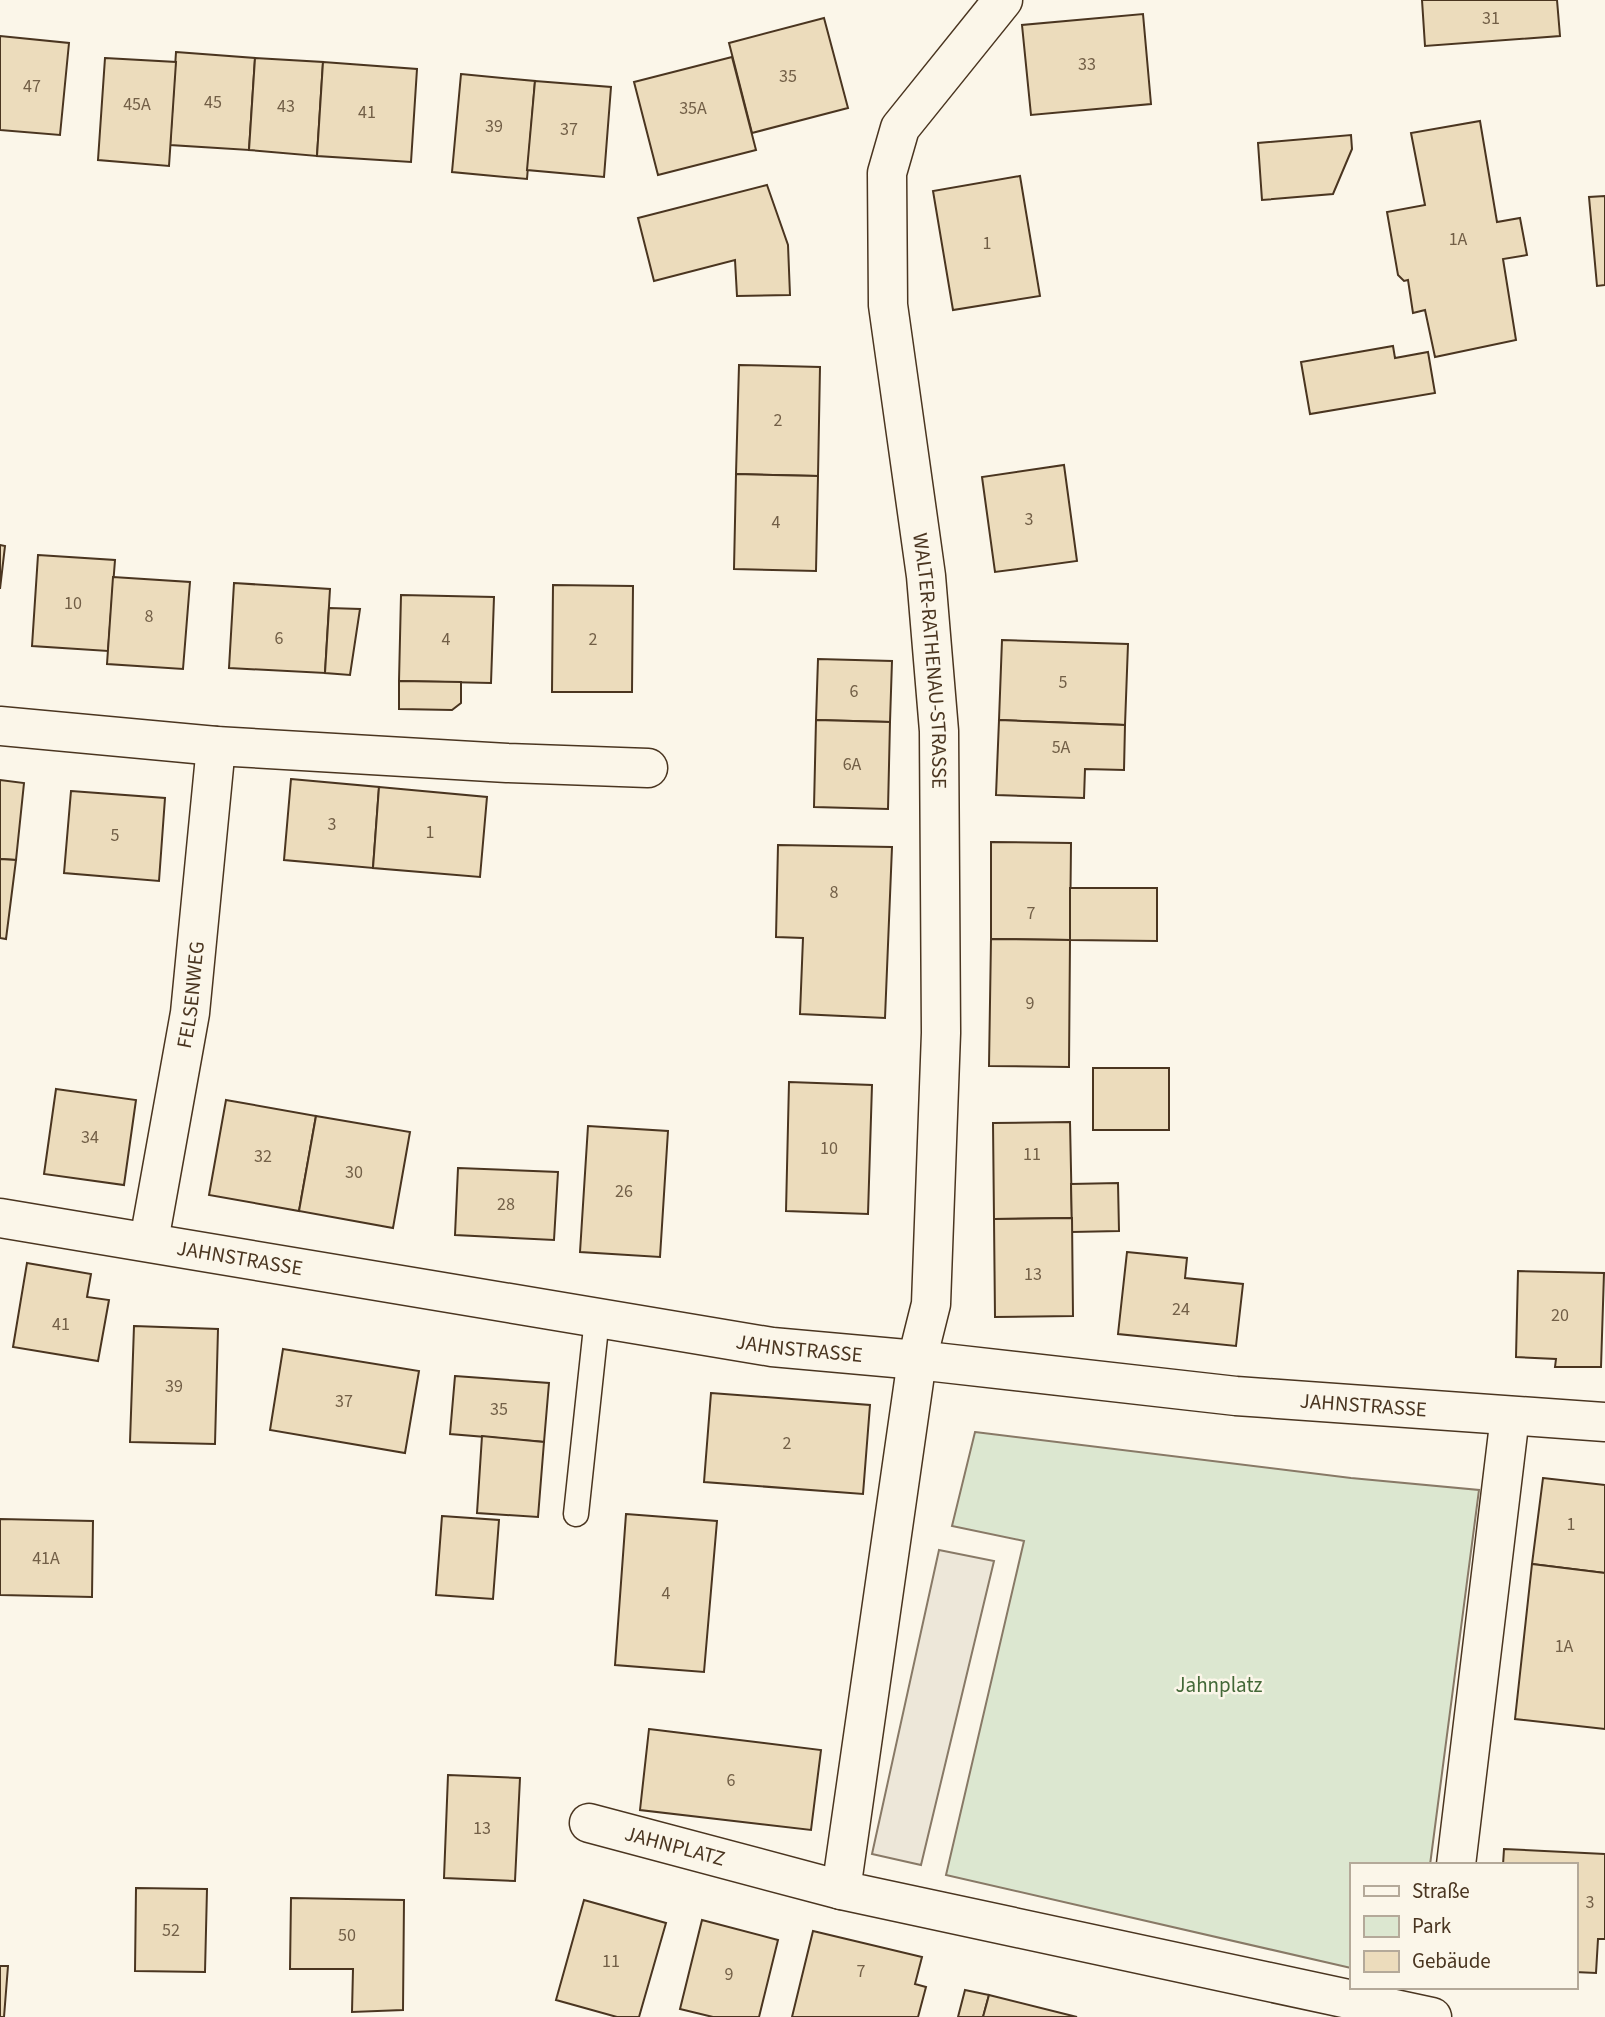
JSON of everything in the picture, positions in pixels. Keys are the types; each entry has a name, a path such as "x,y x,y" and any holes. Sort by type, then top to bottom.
{"street":[{"name":"WALTER-RATHENAU-STRASSE","path":"917,1360 931,1304 941,1033 939,731 926,576 888,305 887,173 900,128 1003,0"},
{"path":"0,726 216,746 507,764 648,768"},
{"name":"FELSENWEG","path":"149,1241 190,1013 216,746"},
{"name":"JAHNSTRASSE","path":"0,1218 772,1348 917,1360 1236,1396 1605,1422"},
{"path":"841,1890 917,1360"},
{"path":"1456,1863 1510,1416"},
{"name":"JAHNPLATZ","path":"589,1824 841,1890 1432,2017"},
{"path":"1438,2017 1441,1989"}],"lane":[{"path":"576,1514 597,1318"}],"green space":[{"name":"Jahnplatz","path":"975,1432 1351,1478 1479,1490 1430,1863 1350,1863 1350,1968 946,1875 1024,1541 952,1526"}],"shaded area":[{"path":"939,1550 994,1561 921,1865 872,1854"}],"building":[{"path":"1422,0 1557,0 1560,36 1425,46"},
{"path":"1143,14 1151,104 1031,115 1022,25"},
{"path":"824,18 848,108 752,133 729,43"},
{"path":"0,36 69,43 60,135 0,130"},
{"path":"176,52 255,58 249,150 170,145"},
{"path":"732,57 756,150 658,175 634,82"},
{"path":"105,58 176,62 169,166 98,160"},
{"path":"255,58 323,62 317,156 249,150"},
{"path":"323,62 417,69 411,162 317,156"},
{"path":"461,74 535,81 527,179 452,172"},
{"path":"535,81 611,87 604,177 527,170"},
{"path":"1480,121 1497,222 1520,218 1527,255 1503,259 1516,340 1435,357 1425,310 1413,313 1408,280 1404,281 1398,275 1387,212 1425,205 1411,133"},
{"path":"1351,135 1352,149 1333,194 1262,200 1258,143"},
{"path":"1020,176 1040,296 953,310 933,191"},
{"path":"767,185 788,245 790,295 737,296 735,260 654,281 638,218"},
{"path":"1605,196 1605,285 1597,286 1589,197"},
{"path":"1393,346 1395,358 1428,352 1435,393 1310,414 1301,362"},
{"path":"739,365 820,367 818,476 736,474"},
{"path":"1064,465 1077,561 995,572 982,477"},
{"path":"736,474 818,476 816,571 734,569"},
{"path":"0,545 5,546 0,589"},
{"path":"38,555 115,560 108,651 32,646"},
{"path":"113,577 190,582 183,669 107,664"},
{"path":"234,583 330,589 325,673 229,668"},
{"path":"553,585 633,586 632,692 552,692"},
{"path":"401,595 494,597 491,683 399,681"},
{"path":"329,608 360,609 350,675 325,673"},
{"path":"1002,640 1128,644 1125,725 999,720"},
{"path":"818,659 892,661 890,722 816,720"},
{"path":"399,681 461,682 461,703 452,710 399,709"},
{"path":"816,720 890,722 888,809 814,807"},
{"path":"999,720 1125,725 1124,770 1085,769 1084,798 996,795"},
{"path":"291,779 379,787 373,868 284,860"},
{"path":"0,780 24,783 16,860 0,859"},
{"path":"379,787 487,797 480,877 373,868"},
{"path":"71,791 165,798 159,881 64,873"},
{"path":"991,842 1071,843 1070,940 991,939"},
{"path":"778,845 892,847 885,1018 800,1014 803,938 776,937"},
{"path":"0,859 16,860 6,939 0,938"},
{"path":"1070,888 1157,888 1157,941 1070,940"},
{"path":"991,939 1070,940 1069,1067 989,1066"},
{"path":"1093,1068 1169,1068 1169,1130 1093,1130"},
{"path":"789,1082 872,1085 868,1214 786,1211"},
{"path":"56,1089 136,1100 124,1185 44,1174"},
{"path":"226,1100 316,1116 299,1211 209,1195"},
{"path":"316,1116 410,1132 393,1228 299,1211"},
{"path":"1070,1122 1072,1218 994,1219 993,1123"},
{"path":"588,1126 668,1131 660,1257 580,1252"},
{"path":"458,1168 558,1172 554,1240 455,1235"},
{"path":"1118,1183 1119,1231 1072,1232 1071,1184"},
{"path":"1072,1218 1073,1316 995,1317 994,1219"},
{"path":"1127,1252 1187,1258 1185,1278 1243,1284 1236,1346 1118,1334"},
{"path":"27,1263 91,1274 87,1297 109,1300 98,1361 13,1347"},
{"path":"1518,1271 1604,1273 1601,1367 1555,1367 1556,1359 1516,1357"},
{"path":"134,1326 218,1329 215,1444 130,1442"},
{"path":"283,1349 419,1371 405,1453 270,1430"},
{"path":"455,1376 549,1383 544,1442 450,1434"},
{"path":"711,1393 870,1405 863,1494 704,1482"},
{"path":"482,1436 544,1442 538,1517 477,1513"},
{"path":"1543,1478 1605,1485 1605,1573 1532,1564"},
{"path":"626,1514 717,1521 704,1672 615,1665"},
{"path":"442,1516 499,1520 493,1599 436,1595"},
{"path":"0,1519 93,1521 92,1597 0,1595"},
{"path":"1532,1564 1605,1573 1605,1729 1515,1719"},
{"path":"649,1729 821,1750 811,1830 640,1810"},
{"path":"448,1775 520,1778 515,1881 444,1878"},
{"path":"1504,1849 1605,1854 1605,1939 1598,1939 1596,1973 1577,1972 1577,1863 1503,1863"},
{"path":"136,1888 207,1889 205,1972 135,1971"},
{"path":"291,1898 404,1900 403,2010 352,2012 353,1969 290,1969"},
{"path":"584,1900 666,1923 639,2017 617,2017 556,2000"},
{"path":"702,1920 778,1940 759,2017 713,2017 680,2009"},
{"path":"813,1931 922,1957 915,1984 926,1987 918,2017 792,2017"},
{"path":"0,1966 8,1966 4,2017 0,2017"},
{"path":"965,1990 989,1995 983,2017 958,2017"},
{"path":"989,1995 1077,2017 983,2017"}]}
